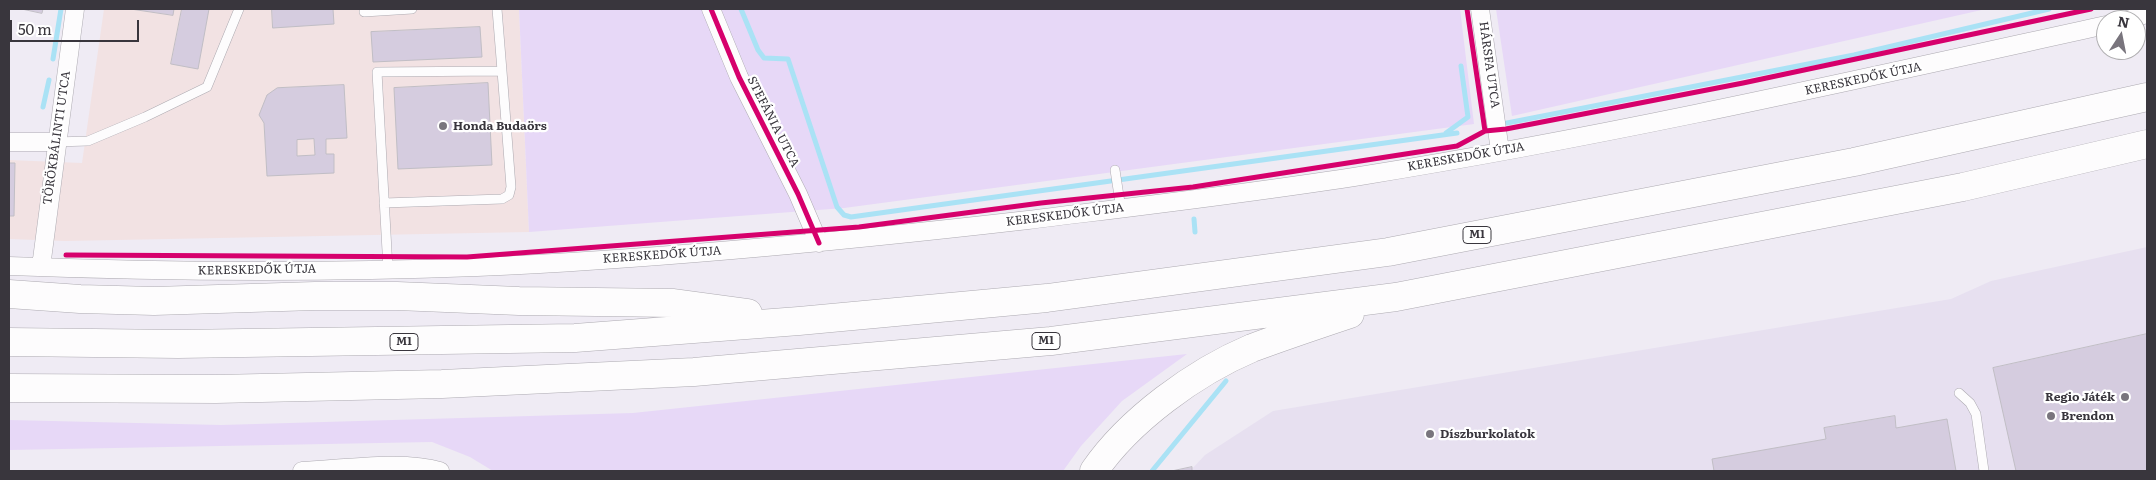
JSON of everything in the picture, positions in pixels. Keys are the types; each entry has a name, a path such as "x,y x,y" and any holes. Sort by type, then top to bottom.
{"highway":[{"name":"M1","path":"9,342 178,344 421,342 575,338 799,321 1047,298 1388,252 1854,162 2147,97"},
{"name":"M1","path":"9,388 216,389 442,384 694,372 1051,341 1396,297 1963,187 2147,144"},
{"path":"9,294 80,300 154,301 315,296 397,296 519,301 674,303 799,321"},
{"path":"1094,471 1145,416 1207,371 1251,349 1396,297"}],"street":[{"name":"TÖRÖKBÁLINTI UTCA","path":"40,267 75,9"},
{"name":"STEFÁNIA UTCA","path":"711,9 739,77 798,194 819,243"},
{"name":"HÁRSFA UTCA","path":"1480,9 1500,151"},
{"name":"KERESKEDŐK ÚTJA","path":"9,266 147,271 471,267 568,262 819,243 1121,209 1366,175 1724,110 2096,28"},
{"path":"9,142 56,142"},
{"path":"302,471 403,466 440,471"}],"lane":[{"path":"56,142 88,141 145,117 207,87 240,9"},
{"path":"364,12 412,9"},
{"path":"384,203 502,199 509,194 511,187 496,9"},
{"path":"388,268 377,72 502,71"},
{"path":"1115,170 1121,209"},
{"path":"1959,394 1970,403 1976,414 1984,471"}],"shaded area":[{"path":"104,9 519,9 529,232 65,241 9,239 9,160 82,163"},
{"path":"519,9 1460,9 1474,124 844,208 529,232"},
{"path":"1496,9 1986,9 1512,116"},
{"path":"2147,247 2147,471 1190,471 1205,455 1273,411 1951,299 1991,281"},
{"path":"1187,354 1122,401 1081,446 1063,471 493,471 470,457 432,442 9,450 9,420 221,425 633,413"}],"building":[{"path":"22,9 43,9 42,13"},
{"path":"131,9 174,9 173,15"},
{"path":"182,9 209,9 198,69 171,64"},
{"path":"272,9 333,9 334,24 273,28"},
{"path":"480,27 482,57 373,62 371,32"},
{"name":"Honda Budaörs","path":"488,83 492,165 398,169 394,88"},
{"path":"344,85 347,138 326,139 326,154 334,154 334,173 267,176 264,123 259,115 267,95 277,88","holes":["314,139 315,155 297,156 297,140"]},
{"path":"9,163 15,163 14,216 9,216"},
{"path":"2147,334 2147,471 2016,471 1993,368"},
{"path":"1895,416 1896,428 1947,419 1956,471 1714,471 1712,459 1826,439 1824,428"},
{"path":"1192,467 1192,471 1172,471"}],"waterway":[{"path":"53,59 61,9"},
{"path":"741,9 758,50 764,58 788,59 837,207 844,215 851,217 1457,133"},
{"path":"1507,123 1854,55 2049,9"},
{"path":"1446,133 1468,117 1461,66"},
{"path":"43,107 49,80"},
{"path":"1194,219 1195,232"},
{"path":"1152,471 1226,381"}],"cycle path":[{"path":"711,9 739,77 798,194 819,243"},
{"path":"1467,9 1485,131"},
{"path":"66,255 467,257 859,227 1041,203 1193,187 1457,146 1485,131 1506,129 1743,83 2091,9"}],"place":[{"name":"Honda Budaörs","path":"443,126"},
{"name":"Regio Játék","path":"2125,397"},
{"name":"Brendon","path":"2051,416"},
{"name":"Díszburkolatok","path":"1430,434"}]}
